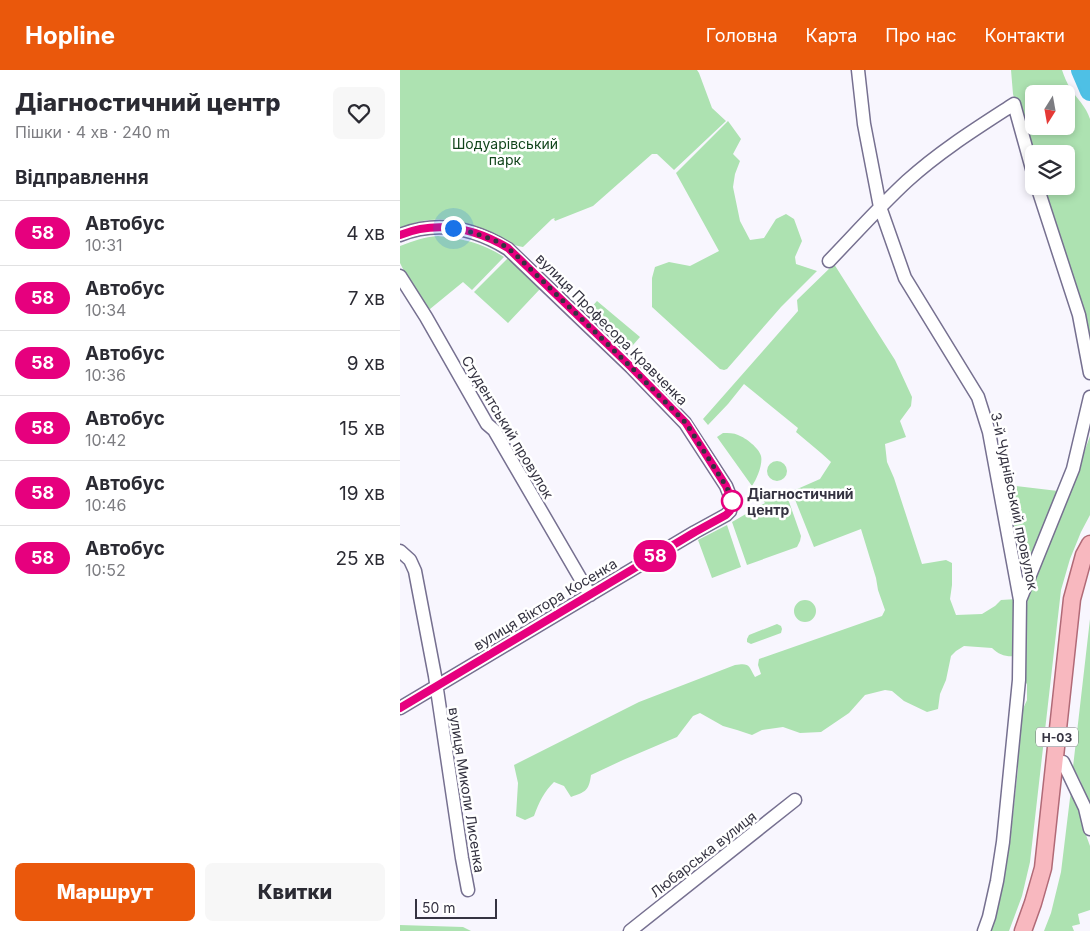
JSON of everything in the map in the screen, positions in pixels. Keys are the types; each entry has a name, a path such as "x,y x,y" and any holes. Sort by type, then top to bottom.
{"main road":[{"name":"Н-03","path":"1023,931 1043,868 1072,598 1084,555 1090,544"},
{"name":"Н-03","path":"1032,931 1042,906 1051,868 1078,619 1090,565"}],"street":[{"name":"3-й Чуднівський провулок","path":"858,70 864,124 880,207 905,278 978,397 989,432 1020,600 1019,680 1003,842 997,881 984,931"},
{"path":"829,261 880,207 909,180 960,138 1014,104 1025,145"},
{"path":"1040,195 1079,315 1090,373"},
{"name":"вулиця Професора Кравченка","path":"400,235 424,228 453,228 485,236 508,248 686,423 726,486 732,501 730,511"},
{"name":"Студентський провулок","path":"400,276 487,424 494,430 590,595"},
{"path":"1020,600 1073,469 1090,397"},
{"name":"вулиця Віктора Косенка","path":"400,708 730,511"},
{"name":"вулиця Миколи Лисенка","path":"400,551 410,560 415,571 436,686 468,890"},
{"path":"1063,762 1085,808 1090,829"},
{"name":"Любарська вулиця","path":"630,931 795,800"}],"green space":[{"name":"Шодуарівський парк","path":"400,70 697,70 712,108 726,121 674,170 657,154 652,154 593,206 555,221 555,218 552,219 523,247 506,242 470,225 450,220 430,220 400,229"},
{"path":"1011,70 1062,70 1069,85 1025,85 1025,130 1013,94"},
{"path":"1075,95 1084,106 1090,119 1090,354 1043,195 1075,195 1075,145 1031,145 1027,135 1075,135"},
{"path":"728,121 741,139 733,154 740,161 733,187 740,221 750,240 764,238 776,219 786,214 794,219 802,241 795,257 796,264 817,271 781,307 727,369 724,370 720,369 652,307 652,278 655,267 669,262 690,266 719,251 676,173"},
{"path":"438,236 472,242 504,257 472,290 463,282 430,309 400,263 400,246 428,237"},
{"path":"508,258 540,289 508,323 474,292"},
{"path":"834,264 895,360 912,397 911,406 900,421 906,437 885,444 887,462 922,564 946,560 952,563 950,599 956,615 982,614 1001,600 1017,599 1016,656 1003,655 992,648 964,646 951,656 946,680 940,694 938,709 927,712 904,701 892,691 885,690 865,695 849,713 821,732 800,733 783,727 762,730 752,735 723,726 700,713 693,716 677,737 591,775 589,784 583,792 571,797 564,786 554,782 542,798 534,816 525,820 516,816 518,783 514,765 639,702 735,665 743,664 748,666 755,677 761,674 758,665 759,659 882,616 885,610 861,529 814,547 794,496 795,490 820,479 831,462 796,432 798,428 744,384 708,425 703,419 798,311 797,300"},
{"path":"597,301 640,337 626,353 586,313"},
{"path":"723,433 733,433 741,436 760,453 761,459 758,476 752,486 717,437"},
{"path":"1090,436 1090,515 1070,559 1061,590 1030,862 1022,896 1009,931 989,931 996,917 1010,842 1022,711 1027,700 1027,684 1024,672 1028,585 1077,472"},
{"path":"777,461 784,464 787,471 784,478 777,481 770,478 767,471 770,464"},
{"path":"1016,486 1058,491 1029,560 1024,565 1019,564 1004,494"},
{"path":"769,490 781,492 787,496 801,536 800,541 797,547 747,565 732,522 765,503 758,493"},
{"path":"727,525 741,567 712,578 698,540"},
{"path":"805,600 813,603 816,611 813,619 805,622 797,619 794,611 797,603"},
{"path":"1090,619 1090,837 1081,782 1073,767"},
{"path":"777,624 781,626 781,633 751,644 747,642 749,635"},
{"path":"1072,789 1080,809 1082,824 1090,846 1090,910 1078,914 1080,924 1072,926 1074,931 1044,931 1051,913 1061,872"},
{"path":"400,925 463,927 471,931 400,931"}],"waterway":[{"path":"1081,70 1090,91"}],"bus line":[{"name":"58","path":"400,235 424,228 453,228 485,236 508,248 686,423 726,486 732,501 730,511 726,515 400,708"}],"place":[{"name":"Діагностичний центр","path":"732,501"}],"route":[{"path":"453,228 485,236 508,248 618,354 686,423 726,486 732,501"}]}
